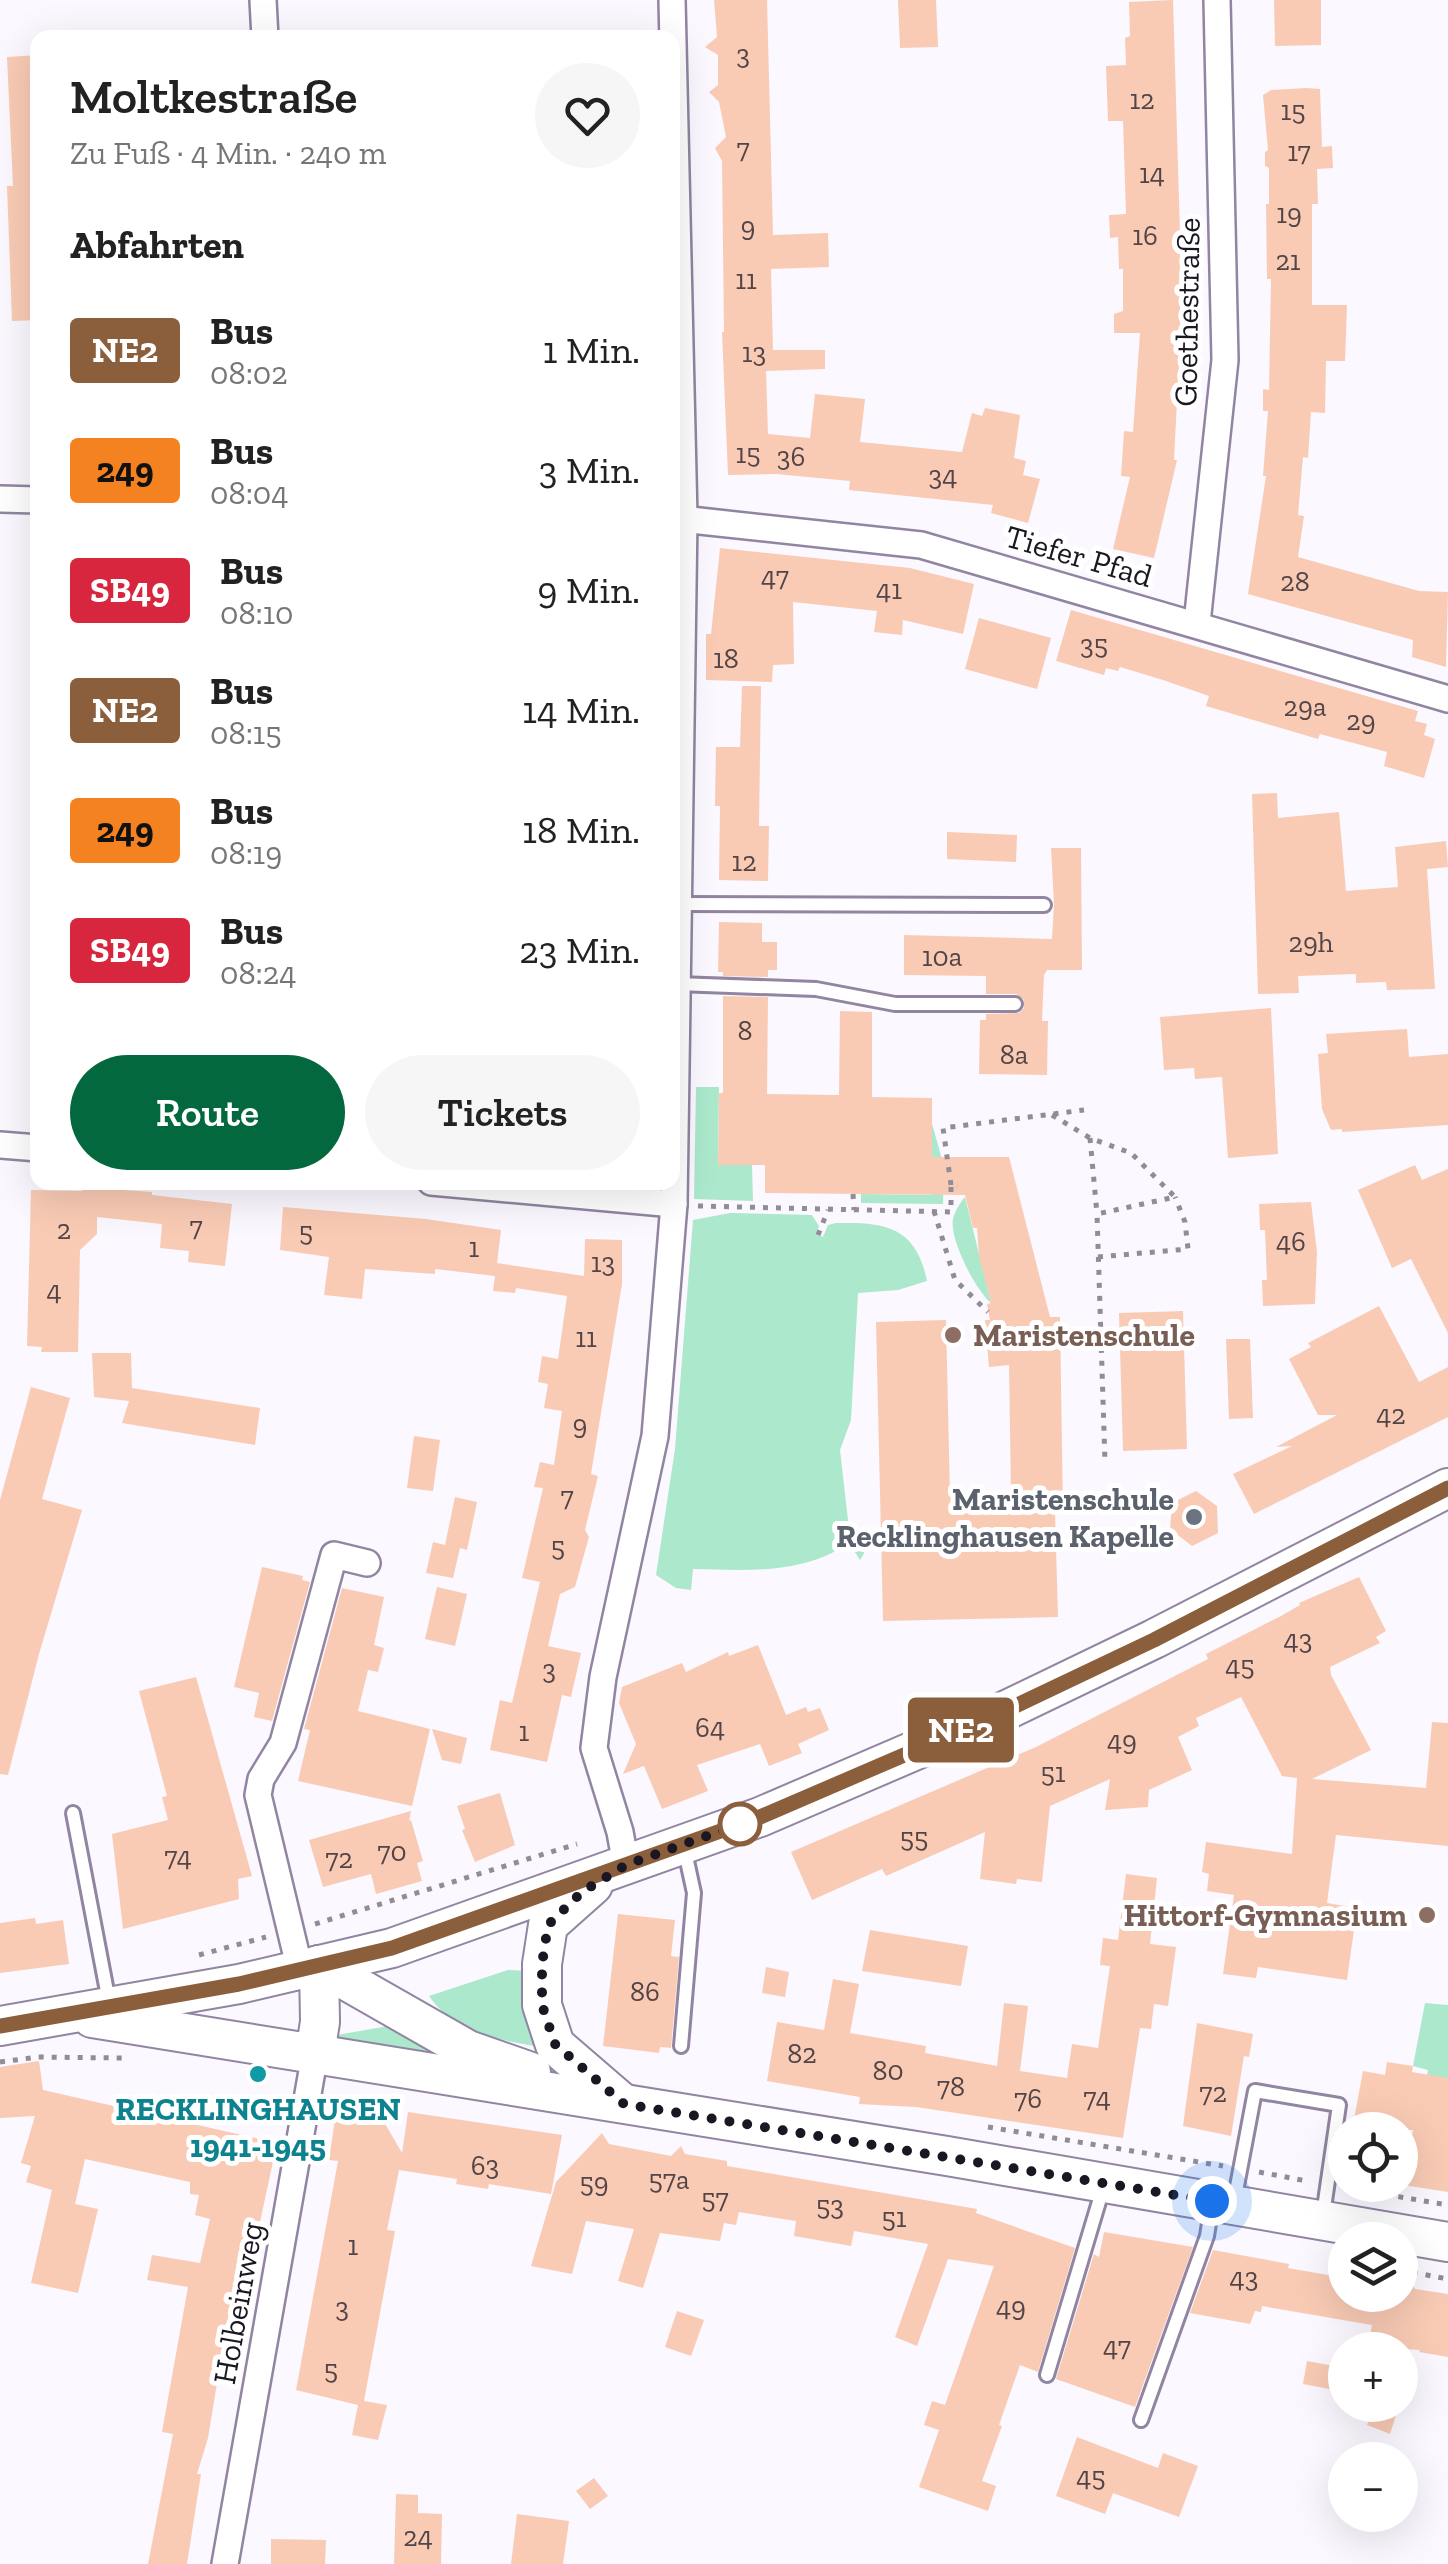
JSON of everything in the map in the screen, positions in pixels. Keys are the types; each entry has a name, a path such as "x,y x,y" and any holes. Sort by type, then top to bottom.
{"main road":[{"path":"0,2026 239,1984 392,1948 623,1848 683,1845 760,1817 988,1719 1154,1640 1448,1488"},
{"path":"623,1848 548,1925 542,1964 542,2005 555,2044 624,2104"},
{"path":"310,1968 320,2022 314,2054"},
{"path":"310,1968 468,2050 624,2104"},
{"path":"70,2015 1104,2182 1324,2202 1448,2242"}],"street":[{"path":"264,0 265,30"},
{"path":"672,0 672,30"},
{"name":"Goethestraße","path":"1198,623 1224,360 1217,0"},
{"path":"0,499 30,500"},
{"name":"Tiefer Pfad","path":"680,518 921,545 1448,699"},
{"path":"0,1145 30,1147"},
{"path":"519,1190 674,1204"},
{"path":"623,1848 594,1748 603,1677 655,1436 674,1190"},
{"path":"310,1968 289,1932 258,1795 261,1779 283,1743 334,1555 367,1563"},
{"name":"Holbeinweg","path":"226,2564 314,2054"}],"lane":[{"path":"680,904 1044,906"},
{"path":"680,984 816,989 896,1004 1015,1004"},
{"path":"73,1813 110,2006"},
{"path":"682,2046 694,1893 683,1845"},
{"path":"1141,2420 1228,2192 1256,2091 1340,2104 1324,2202"},
{"path":"1046,2375 1104,2182"}],"path":[{"path":"674,1204 951,1212 954,1186 944,1128 1084,1110"},
{"path":"1052,1114 1090,1138 1131,1153 1175,1198 1185,1222 1188,1250 1098,1258"},
{"path":"1090,1138 1097,1214 1104,1462"},
{"path":"853,1194 854,1210"},
{"path":"1097,1214 1175,1198"},
{"path":"818,1235 828,1210"},
{"path":"934,1211 955,1280 988,1312"},
{"path":"182,1959 623,1848"},
{"path":"970,2124 1228,2192 1324,2202 1448,2205"},
{"path":"1418,2273 1448,2279"}],"green space":[{"path":"696,1087 719,1087 718,1164 752,1165 753,1201 694,1199"},
{"path":"932,1124 944,1166 943,1204 861,1203 861,1194 931,1195"},
{"path":"965,1197 991,1303 971,1276 955,1239 953,1219"},
{"path":"730,1213 812,1215 819,1226 816,1234 823,1237 828,1225 836,1223 883,1226 906,1238 915,1249 927,1281 898,1290 858,1293 851,1420 840,1450 849,1529 863,1537 866,1545 860,1560 849,1543 793,1566 693,1569 691,1590 676,1588 656,1575 675,1449 693,1220"},
{"path":"508,1970 530,1971 541,2047 464,2026 429,1996"},
{"path":"1425,2003 1448,2005 1448,2100 1424,2095 1428,2070 1413,2066"},
{"path":"394,2025 434,2056 338,2040 337,2035"}],"building":[{"path":"714,0 767,0 773,235 828,233 829,267 771,269 773,350 825,350 825,369 766,371 768,434 810,438 815,394 865,399 860,442 962,452 972,413 982,416 985,408 1020,415 1014,458 1026,461 1023,475 1040,479 1028,523 991,513 993,505 849,490 850,481 776,474 728,475 722,332 722,161 715,148 726,137 719,102 709,92 718,85 718,55 705,47 717,37"},
{"path":"898,0 936,0 938,47 900,48"},
{"path":"1173,0 1180,233 1177,460 1154,558 1113,549 1130,477 1121,476 1124,431 1133,432 1140,333 1114,333 1114,314 1123,311 1123,269 1119,269 1118,237 1110,238 1109,215 1126,214 1123,121 1108,121 1106,66 1126,65 1129,2"},
{"path":"1274,0 1321,0 1321,45 1275,46"},
{"path":"30,56 30,320 12,321 7,186 13,186 7,57"},
{"path":"1320,89 1322,147 1332,146 1333,168 1317,169 1318,204 1312,204 1312,305 1347,305 1345,361 1326,361 1325,413 1311,412 1308,458 1303,457 1298,515 1304,516 1298,557 1419,591 1448,592 1446,667 1412,657 1413,640 1248,594 1266,476 1268,411 1263,411 1263,389 1269,390 1269,168 1265,166 1268,150 1263,95 1271,90"},
{"path":"720,548 910,568 974,584 963,634 903,620 902,635 874,632 877,611 793,602 794,664 773,665 772,682 706,680 706,634 711,634"},
{"path":"1071,610 1418,711 1415,721 1427,724 1424,735 1435,739 1424,778 1384,766 1387,752 1320,734 1318,739 1206,706 1209,696 1163,680 1120,667 1118,671 1106,668 1104,675 1056,661"},
{"path":"979,618 1051,638 1037,689 965,669"},
{"path":"742,686 761,686 759,826 769,826 768,881 719,880 716,747 740,747"},
{"path":"1277,793 1278,818 1339,812 1346,891 1398,887 1395,847 1446,841 1448,867 1427,869 1435,989 1387,990 1386,982 1356,983 1356,974 1298,976 1299,993 1258,994 1252,794"},
{"path":"947,832 1017,835 1016,862 947,859"},
{"path":"1051,848 1081,848 1082,970 1047,970 1044,975 1042,1021 1048,1021 1047,1075 979,1074 980,1020 986,1020 986,1014 1019,1013 1024,1000 1016,994 986,994 986,976 904,975 904,935 1052,939"},
{"path":"719,922 762,923 762,942 777,942 777,970 768,970 768,977 723,976 723,972 718,972"},
{"path":"723,996 768,997 767,1094 839,1095 840,1011 872,1012 872,1097 932,1098 932,1157 1009,1157 1050,1317 1060,1317 1063,1513 1055,1512 1058,1617 883,1621 876,1322 946,1320 950,1497 1011,1496 1009,1365 989,1367 985,1320 990,1320 987,1304 991,1303 979,1256 977,1228 973,1228 965,1195 765,1193 765,1165 718,1165"},
{"path":"1271,1008 1278,1154 1228,1158 1222,1077 1195,1079 1194,1068 1164,1070 1160,1017"},
{"path":"1407,1029 1409,1057 1448,1054 1448,1125 1331,1130 1322,1109 1318,1054 1328,1053 1326,1034"},
{"path":"1415,1165 1422,1180 1448,1169 1448,1333 1411,1259 1392,1268 1358,1190"},
{"path":"31,1190 152,1192 232,1204 225,1266 188,1262 189,1251 160,1248 162,1224 97,1217 97,1234 80,1250 78,1352 41,1352 42,1347 27,1346"},
{"path":"1311,1202 1317,1252 1315,1304 1263,1306 1262,1280 1267,1280 1265,1230 1260,1230 1259,1204"},
{"path":"283,1207 426,1219 501,1230 497,1263 584,1276 585,1239 622,1240 622,1284 591,1474 598,1476 585,1530 589,1537 575,1587 560,1594 548,1646 581,1653 571,1697 562,1695 547,1762 490,1750 500,1700 512,1703 540,1582 522,1578 543,1488 534,1487 540,1462 554,1465 562,1411 544,1408 548,1384 538,1382 542,1356 558,1359 567,1296 516,1288 515,1293 493,1291 495,1276 435,1269 435,1274 365,1269 362,1299 324,1295 329,1257 280,1250"},
{"path":"1379,1306 1419,1382 1448,1367 1448,1417 1254,1514 1233,1474 1292,1446 1276,1447 1337,1415 1318,1415 1289,1359 1311,1347 1308,1343"},
{"path":"1183,1311 1187,1449 1123,1451 1119,1313"},
{"path":"1226,1339 1250,1339 1253,1418 1229,1419"},
{"path":"92,1353 131,1353 132,1388 260,1408 255,1445 122,1423 129,1401 94,1397"},
{"path":"31,1387 70,1398 42,1499 82,1510 8,1775 0,1774 0,1500"},
{"path":"414,1436 440,1440 433,1491 407,1488"},
{"name":"Maristenschule Recklinghausen Kapelle","path":"1196,1491 1217,1506 1218,1533 1192,1546 1170,1529 1172,1503"},
{"path":"455,1497 477,1502 467,1550 460,1548 453,1578 426,1573 433,1542 445,1545"},
{"path":"262,1567 303,1576 302,1580 310,1582 272,1721 254,1717 259,1693 234,1687"},
{"path":"1359,1577 1386,1631 1376,1637 1380,1643 1330,1667 1371,1750 1312,1779 1426,1788 1432,1722 1448,1723 1448,1846 1336,1835 1327,1903 1357,1908 1347,1980 1258,1967 1256,1978 1223,1974 1234,1895 1207,1891 1209,1874 1202,1872 1206,1842 1292,1854 1297,1778 1282,1776 1241,1697 1196,1718 1199,1726 1178,1737 1192,1770 1149,1790 1148,1807 1105,1810 1110,1779 1050,1806 1042,1882 1017,1879 1016,1884 980,1879 985,1832 886,1876 882,1869 812,1900 791,1852 1036,1747 1208,1659 1206,1654 1299,1603"},
{"path":"437,1587 467,1594 455,1646 425,1639"},
{"path":"342,1588 384,1597 374,1645 384,1648 378,1672 368,1670 358,1711 430,1729 412,1806 298,1781 310,1730 304,1729"},
{"path":"758,1645 786,1715 806,1707 808,1712 820,1708 829,1730 798,1744 802,1753 769,1766 760,1744 697,1765 708,1791 662,1809 644,1766 623,1774 636,1744 619,1703 622,1687 682,1663 686,1672 728,1652 729,1656"},
{"path":"196,1677 252,1876 238,1879 239,1899 123,1929 112,1834 168,1820 162,1797 167,1796 139,1691"},
{"path":"432,1729 467,1738 461,1764 442,1760"},
{"path":"500,1793 515,1845 475,1862 457,1806"},
{"path":"411,1811 409,1821 423,1861 417,1863 422,1881 376,1894 371,1874 323,1887 309,1840"},
{"path":"1126,1874 1157,1878 1150,1944 1176,1947 1168,2006 1154,2004 1151,2029 1140,2028 1123,2138 916,2107 859,2104 860,2097 767,2081 777,2022 824,2030 833,1979 859,1984 850,2033 926,2046 925,2053 997,2066 1004,2003 1028,2006 1020,2071 1067,2078 1072,2044 1098,2048 1110,1966 1100,1965 1103,1938 1118,1940"},
{"path":"618,1914 675,1920 671,1956 679,1957 671,2048 660,2047 659,2053 603,2046"},
{"path":"35,1918 36,1924 63,1920 69,1964 0,1973 0,1923"},
{"path":"870,1930 968,1946 961,1986 862,1971"},
{"path":"766,1967 789,1972 785,1997 762,1993"},
{"path":"1197,2023 1253,2034 1249,2057 1244,2056 1231,2136 1183,2126"},
{"path":"39,2061 43,2090 277,2143 260,2222 253,2221 246,2251 239,2250 208,2438 197,2474 201,2474 187,2564 148,2564 173,2434 162,2432 188,2287 147,2280 152,2255 200,2263 210,2219 195,2215 199,2195 190,2194 190,2182 85,2159 75,2204 98,2209 78,2293 31,2283 52,2190 26,2182 31,2166 21,2163 35,2116 0,2118 0,2067"},
{"path":"1387,2062 1413,2066 1412,2072 1448,2078 1448,2192 1418,2187 1418,2112 1355,2112 1363,2071 1385,2075"},
{"path":"337,2106 376,2108 402,2153 408,2112 562,2135 551,2194 489,2184 488,2189 456,2184 457,2179 399,2170 387,2230 395,2231 364,2401 387,2405 378,2440 352,2435 358,2405 296,2390 338,2161 329,2160"},
{"path":"602,2133 609,2144 671,2156 681,2146 685,2154 727,2161 727,2166 977,2209 976,2213 1075,2248 1038,2372 1020,2365 999,2425 1002,2426 982,2481 996,2486 988,2511 919,2487 939,2430 924,2425 932,2401 945,2405 994,2266 948,2259 917,2346 895,2337 928,2244 854,2231 851,2246 794,2236 796,2221 739,2212 736,2225 724,2223 720,2241 660,2233 643,2288 618,2281 634,2229 586,2221 572,2274 531,2266 556,2182"},
{"path":"1104,2232 1193,2247 1135,2407 1056,2379 1094,2254 1099,2257"},
{"path":"1213,2250 1328,2275 1328,2312 1418,2312 1418,2289 1448,2294 1448,2357 1419,2352 1418,2332 1371,2332 1372,2325 1262,2306 1261,2312 1255,2311 1250,2324 1190,2313"},
{"path":"677,2311 704,2320 691,2356 665,2347"},
{"path":"1307,2361 1328,2365 1328,2389 1303,2384"},
{"path":"1368,2422 1394,2422 1390,2434 1367,2425"},
{"path":"1077,2437 1158,2468 1163,2453 1198,2466 1179,2517 1113,2493 1105,2514 1056,2496"},
{"path":"594,2478 608,2496 590,2509 576,2491"},
{"path":"396,2494 418,2495 418,2513 442,2514 441,2564 394,2564"},
{"path":"517,2514 569,2521 563,2564 511,2564"},
{"path":"271,2539 326,2540 325,2564 271,2564"}],"bus line":[{"name":"NE2","path":"0,2026 239,1984 392,1948 666,1852 760,1817 988,1719 1154,1640 1448,1488"}],"place":[{"name":"Maristenschule","path":"953,1335"},
{"name":"Maristenschule Recklinghausen Kapelle","path":"1194,1517"},
{"name":"Hittorf-Gymnasium","path":"1427,1915"},
{"name":"RECKLINGHAUSEN 1941-1945","path":"258,2074"}],"route":[{"path":"740,1824 626,1865 582,1892 548,1925 542,1964 542,2005 555,2044 624,2104 1212,2201"}]}
